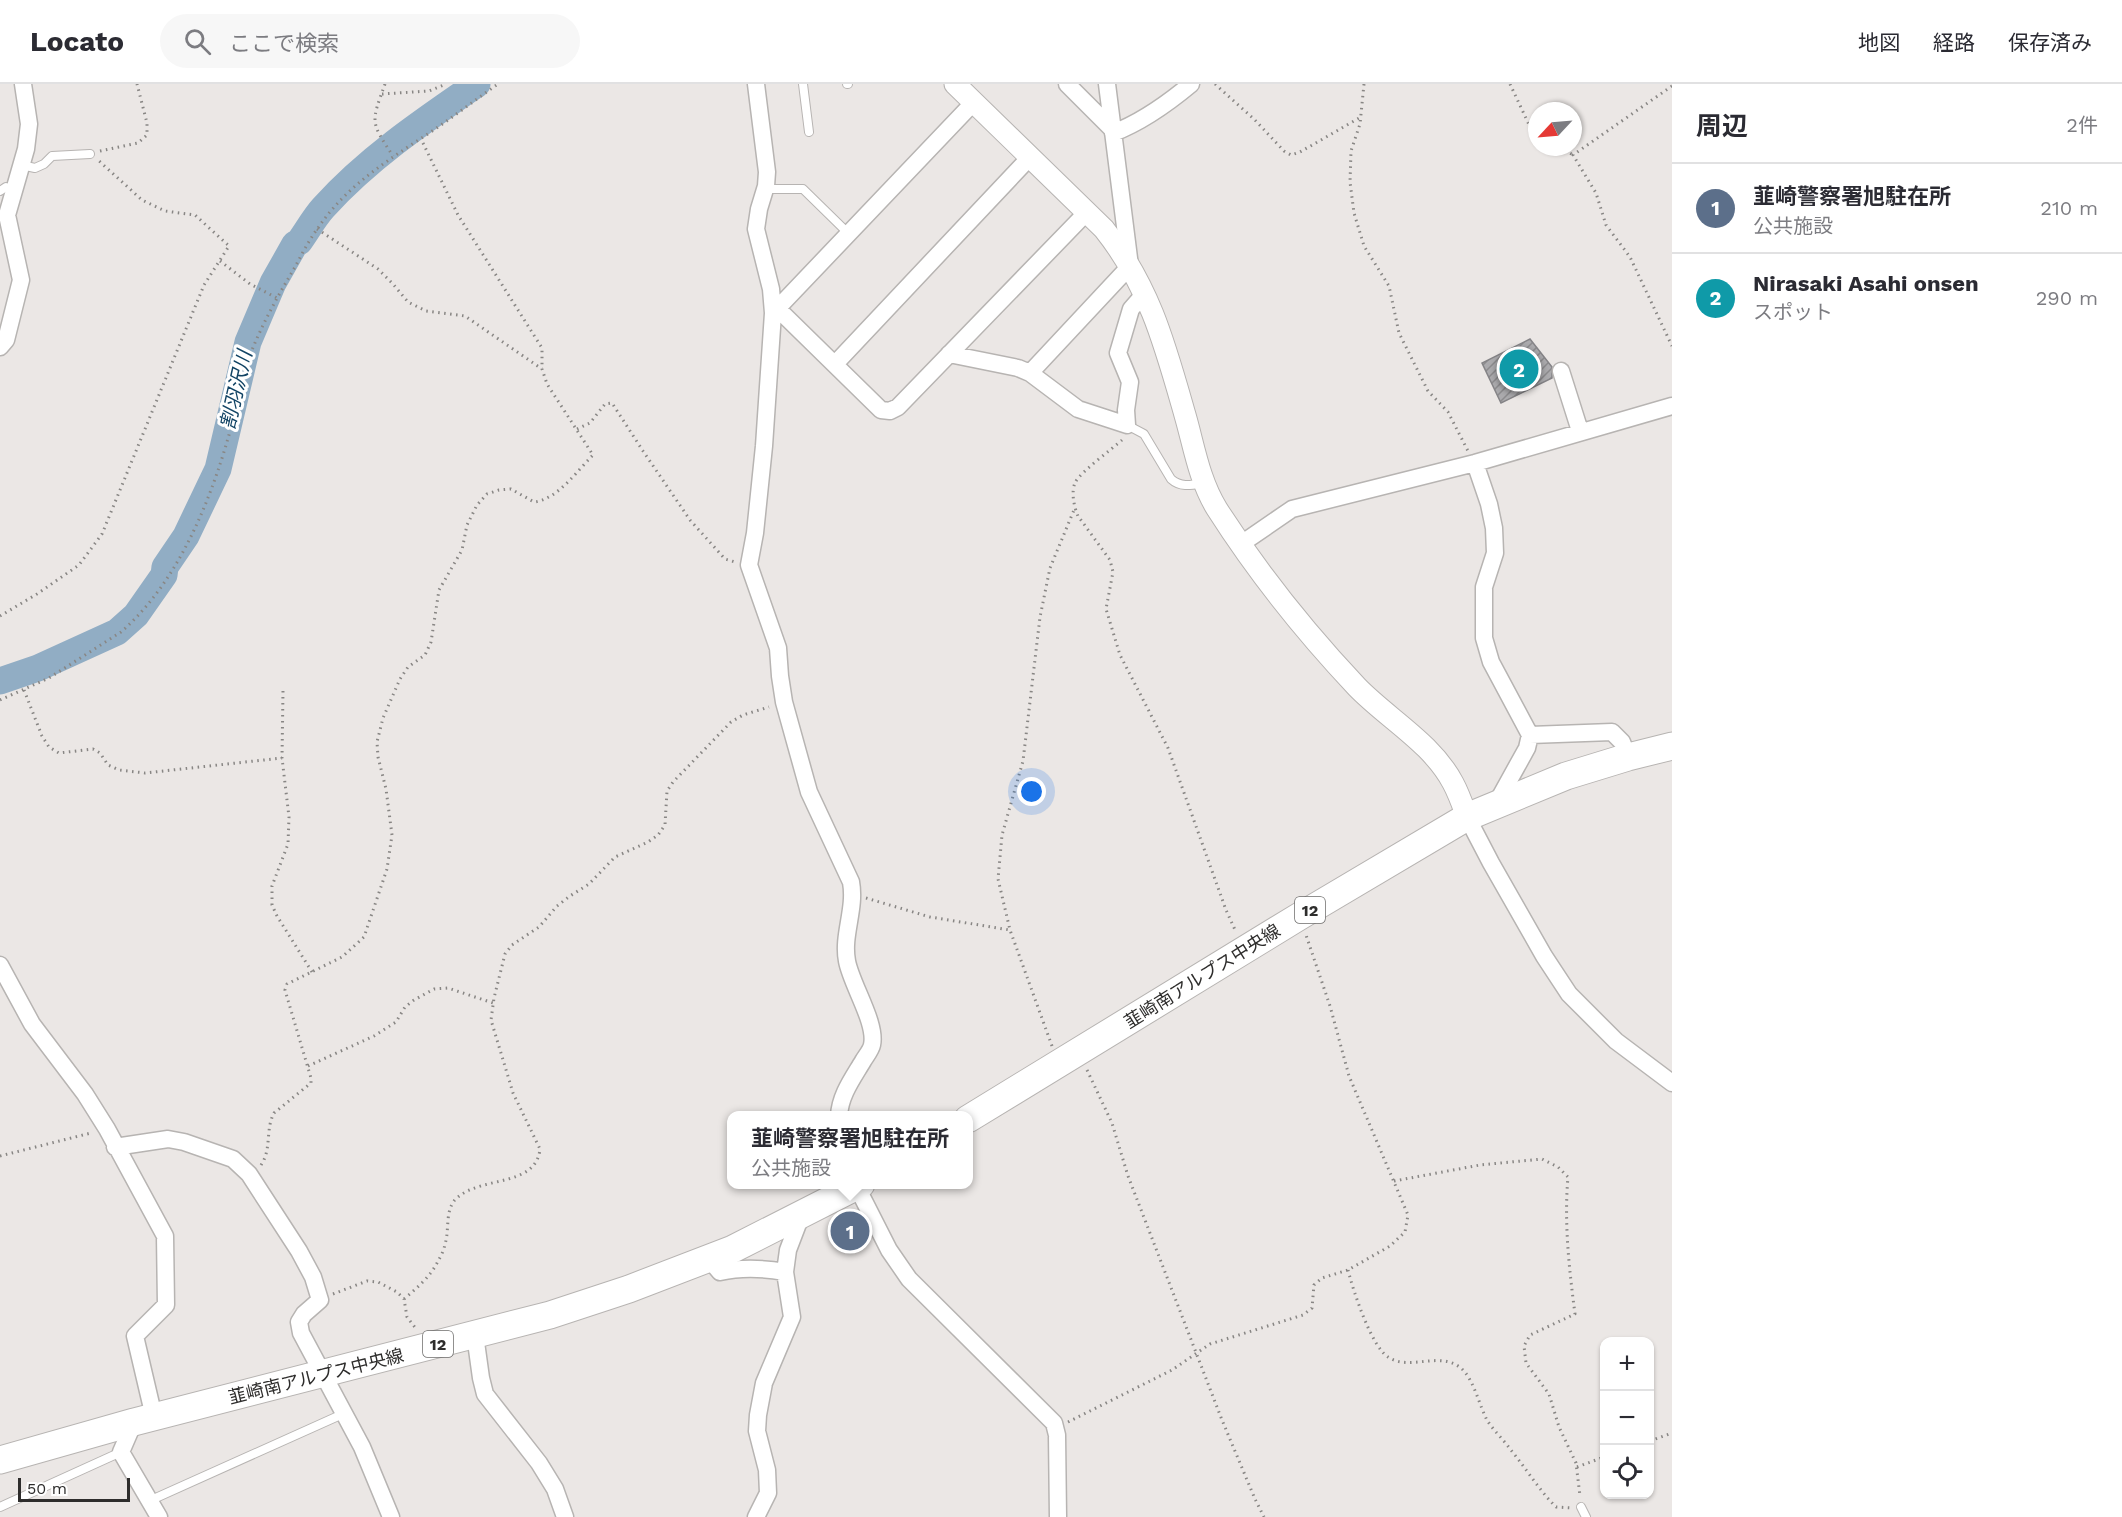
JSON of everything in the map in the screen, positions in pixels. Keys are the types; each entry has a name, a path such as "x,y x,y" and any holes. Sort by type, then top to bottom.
{"main road":[{"name":"韮崎南アルプス中央線","path":"973,1117 1467,816 1566,776 1672,746"},
{"name":"韮崎南アルプス中央線","path":"0,1460 144,1419 430,1347 573,1308 709,1259 801,1216 850,1189"}],"street":[{"path":"0,347 6,340 21,280 8,224 7,191 21,165 26,149 29,124 23,84"},
{"path":"756,84 767,172 756,229 771,289 773,312 764,446 755,533 749,565 778,648 784,702 809,792 851,882 853,894 846,947 847,962 869,1022 872,1046 848,1085 839,1111"},
{"path":"955,84 1104,229 1130,266 1145,293 1167,350 1204,483 1216,507 1281,597 1358,688 1436,759 1453,782 1491,863 1569,994 1616,1041 1672,1083"},
{"path":"1067,84 1112,131"},
{"path":"1107,84 1130,266"},
{"path":"1112,131 1130,126 1154,112 1191,84"},
{"path":"773,312 974,102"},
{"path":"835,364 1031,156"},
{"path":"773,312 784,315 881,410 890,411 898,407 1087,212"},
{"path":"1030,373 1130,266"},
{"path":"949,354 1018,368 1030,373 1078,409 1127,425 1126,410 1130,382 1118,353 1131,309 1145,293"},
{"path":"1560,371 1580,431"},
{"path":"1241,544 1292,508 1475,463 1672,406"},
{"path":"1475,463 1489,504 1494,528 1495,553 1485,587 1484,638 1491,662 1530,735 1527,748 1496,804"},
{"path":"1530,735 1612,732 1622,742 1628,757"},
{"path":"0,965 32,1024 85,1094 165,1236 166,1305 135,1336 144,1419 121,1452 159,1517"},
{"path":"115,1147 168,1139 184,1142 233,1159 252,1178 312,1277 320,1300 304,1314 299,1322 301,1333 362,1447 391,1517"},
{"path":"858,1189 889,1250 909,1279 1054,1423 1058,1517"},
{"path":"756,1517 768,1493 767,1470 757,1431 758,1415 764,1383 792,1317 785,1272 788,1250 801,1216"},
{"path":"709,1259 720,1272 738,1268 760,1268 785,1272"},
{"path":"475,1335 485,1394 539,1463 555,1489 565,1517"}],"lane":[{"path":"803,84 809,132"},
{"path":"21,165 35,168 45,164 52,156 90,153"},
{"path":"765,189 803,189 849,234"},
{"path":"1127,425 1144,434 1176,484 1186,486 1204,483"},
{"path":"150,1501 345,1413"},
{"path":"0,1507 121,1452"},
{"path":"1581,1508 1586,1517"}],"path":[{"path":"90,153 138,143 147,135 147,123 137,84"},
{"path":"385,84 375,110 374,122 393,156"},
{"path":"382,94 429,91 446,84"},
{"path":"0,700 49,678 121,632 155,595 203,512 228,436 245,368 277,298 317,228 354,186 393,156 422,139 498,84"},
{"path":"1215,84 1254,119 1284,151 1291,155 1361,117"},
{"path":"1364,84 1361,117 1351,151 1350,182 1354,213 1364,246 1389,286 1398,333 1428,391 1448,412 1475,463"},
{"path":"1510,84 1528,122"},
{"path":"1582,149 1672,86"},
{"path":"252,1178 267,1156 271,1120 274,1113 311,1083 285,990 287,984 342,957 364,937 378,900 387,869 392,835 377,742 383,718 400,679 408,667 425,655 431,642 439,590 462,550 467,525 477,506 487,494 511,489 534,502 542,501 551,496 593,455 547,384 542,369 542,348 458,215 422,139"},
{"path":"0,616 79,565 102,534 204,285 230,246 195,215 165,211 142,200 90,153"},
{"path":"1574,156 1596,193 1606,225 1630,257 1672,346"},
{"path":"317,228 378,269 408,303 426,310 465,316 542,369"},
{"path":"220,261 250,284 277,298"},
{"path":"577,429 590,423 605,404 612,403 690,520 725,559 749,565"},
{"path":"1127,425 1123,440 1081,475 1075,483 1075,508 1078,516 1110,560 1113,572 1106,609 1120,655 1168,748 1226,909 1245,950"},
{"path":"1075,508 1050,568 1040,617 1023,761 1002,835 998,879 1010,930 1068,1059 1112,1123 1128,1176 1238,1460 1264,1517"},
{"path":"24,690 42,736 49,747 60,753 93,749 100,753 108,765 119,770 145,773 282,758"},
{"path":"283,692 282,758 289,817 288,844 272,886 272,905 312,972"},
{"path":"404,1299 425,1280 438,1263 446,1244 450,1206 458,1197 469,1190 527,1172 534,1167 539,1158 540,1149 513,1093 491,1020 493,1003 506,954 512,945 539,927 557,906 589,884 615,857 658,835 665,825 668,791 673,782 731,722 743,715 784,702"},
{"path":"853,894 930,917 1010,930"},
{"path":"1056,1428 1172,1370 1210,1344 1303,1315 1312,1308 1314,1285 1322,1278 1348,1270 1390,1246 1405,1232 1408,1215 1349,1076 1330,1006 1300,916"},
{"path":"308,1066 374,1036 396,1022 405,1007 434,989 448,988 493,1003"},
{"path":"0,1156 106,1129"},
{"path":"1348,1270 1357,1304 1379,1346 1388,1357 1402,1362 1441,1360 1457,1365 1465,1372 1488,1422 1539,1490 1556,1507 1581,1508 1577,1467 1559,1426 1549,1394 1526,1363 1524,1346 1530,1335 1575,1314 1569,1264 1566,1196 1568,1177 1558,1167 1542,1159 1480,1165 1394,1181"},
{"path":"320,1300 367,1281 378,1282 397,1292 404,1299 407,1317 430,1347"},
{"path":"1654,1440 1672,1433"},
{"path":"1577,1467 1600,1459"}],"building":[{"path":"1530,339 1552,367 1552,378 1501,403 1482,363"}],"waterway":[{"name":"割羽沢川","path":"0,681 38,668 117,632 136,615 164,575 165,567 186,536 218,469 248,342 273,283 295,244 299,242 323,208 358,173 416,127 477,84"}],"place":[{"name":"Nirasaki Asahi onsen","path":"1519,369"},
{"name":"韮崎警察署旭駐在所","path":"850,1231"}]}
